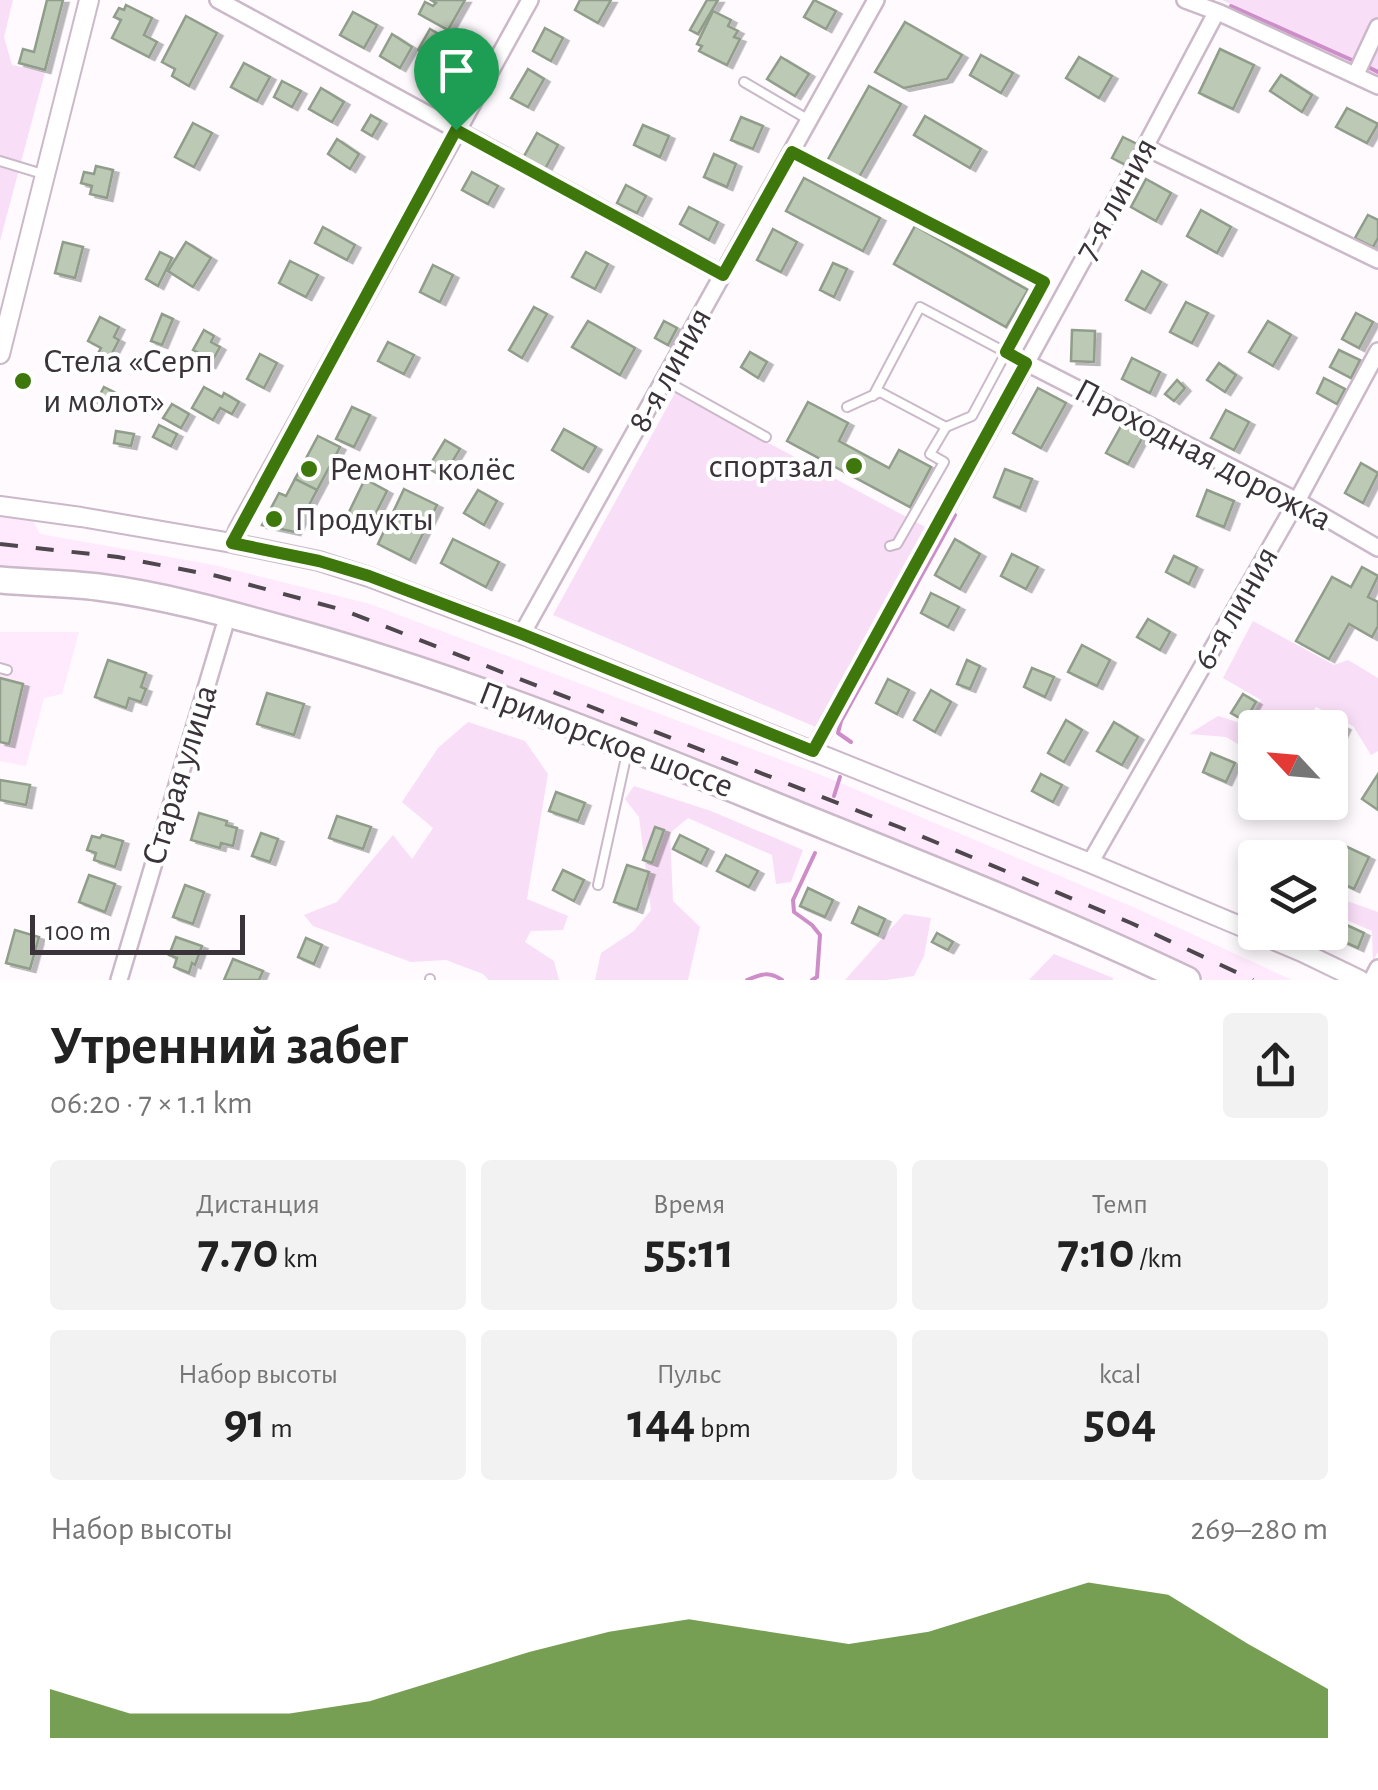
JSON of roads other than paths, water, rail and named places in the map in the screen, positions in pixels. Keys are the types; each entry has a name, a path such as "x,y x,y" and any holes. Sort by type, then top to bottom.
{"highway":[{"name":"Приморское шоссе","path":"0,580 98,587 177,601 334,642 464,684 931,868 1187,980"},
{"name":"Приморское шоссе","path":"0,598 97,602 224,628 400,679 625,762 1063,938 1153,980"}],"street":[{"path":"0,354 89,0"},
{"path":"218,0 723,275"},
{"path":"232,543 530,0"},
{"name":"8-я линия","path":"522,634 876,0"},
{"path":"1185,0 1220,9 1378,86"},
{"name":"7-я линия","path":"813,751 1220,9"},
{"path":"1356,74 1378,27"},
{"path":"1145,147 1378,260"},
{"name":"6-я линия","path":"1090,863 1378,350"},
{"name":"Проходная дорожка","path":"1026,363 1297,500 1378,548"},
{"path":"0,506 232,543 341,567 522,634 1090,863 1360,980"},
{"name":"Старая улица","path":"119,980 224,628"},
{"path":"1372,980 1378,968"}],"lane":[{"path":"744,82 809,120"},
{"path":"792,152 1044,282 972,416 946,427 930,454 944,462 897,544 890,546"},
{"path":"0,161 46,175"},
{"path":"873,396 920,306 1026,363"},
{"path":"664,380 766,437"},
{"path":"848,407 880,392 946,427"},
{"path":"598,885 625,762"}],"waterway":[{"path":"1231,6 1354,61"},
{"path":"1368,67 1378,72"},
{"path":"851,742 838,733 841,721 955,515"},
{"path":"834,796 840,777"},
{"path":"812,980 817,977 820,935 794,912 793,900 815,853"},
{"path":"747,980 765,974 782,980"}],"railway":[{"path":"0,544 118,557 217,576 343,610 899,827 1131,923 1253,980"}],"place":[{"name":"Стела «Серп и молот»","path":"23,381"},
{"name":"спортзал","path":"854,466"},
{"name":"Ремонт колёс","path":"309,469"},
{"name":"Продукты","path":"274,519"}]}
